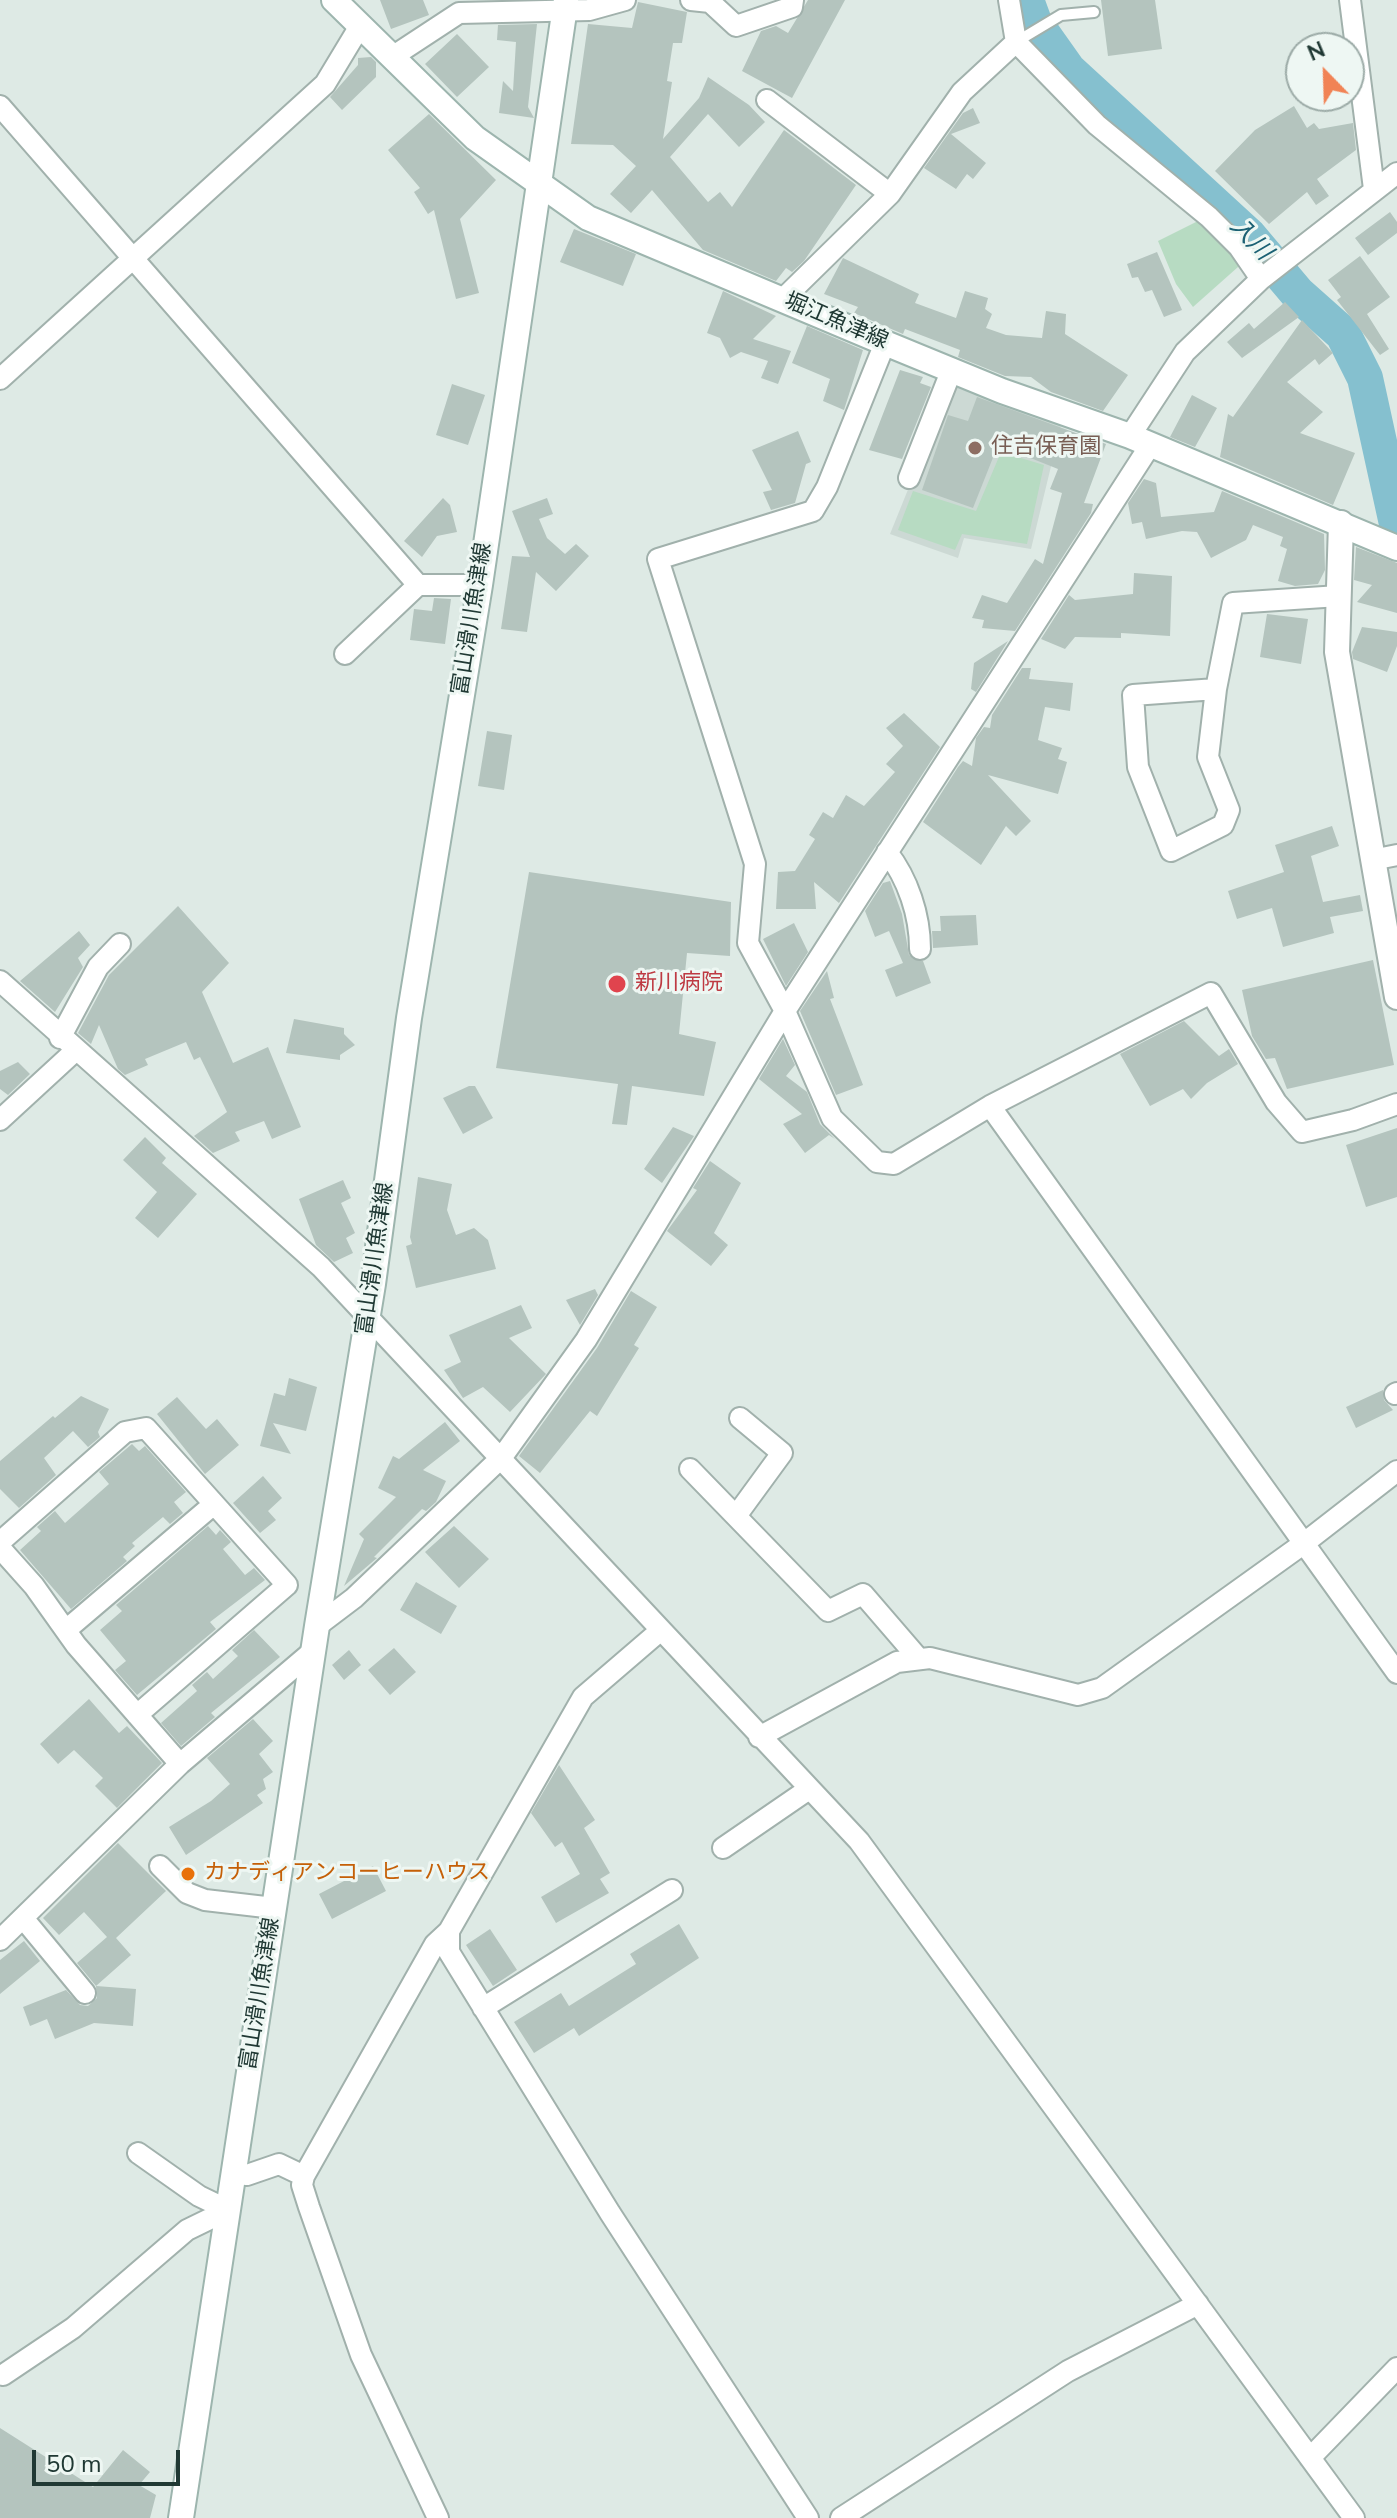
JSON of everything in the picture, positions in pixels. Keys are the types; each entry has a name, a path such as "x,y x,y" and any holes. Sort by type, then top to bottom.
{"main road":[{"name":"堀江魚津線","path":"334,0 475,138 588,218 885,343 1140,440 1397,548"},
{"name":"富山滑川魚津線","path":"181,2518 313,1651 368,1319 409,1018 480,585 565,4"},
{"path":"1341,523 1337,652 1397,997"}],"street":[{"path":"392,57 459,13 565,4 589,10 625,0"},
{"path":"691,0 710,2 736,26 792,7 793,0"},
{"path":"1009,0 1016,42 1097,125 1209,217 1239,247 1261,279"},
{"path":"1350,0 1374,189"},
{"path":"0,379 62,319 135,259 325,84 360,26"},
{"path":"783,299 890,194 962,92 1016,42"},
{"path":"767,100 890,194"},
{"path":"0,106 418,585"},
{"path":"317,1626 354,1598 502,1457 586,1340 785,1011 887,852 1140,440 1185,352 1261,279 1397,173"},
{"path":"885,343 827,487 813,511 658,559 755,864 748,943 785,1011 832,1118 877,1162 894,1164 990,1106 1211,993 1276,1102 1302,1132 1353,1120 1397,1104"},
{"path":"909,478 952,369"},
{"path":"345,654 418,585 480,585"},
{"path":"1216,689 1133,695 1138,767 1171,851 1223,825 1229,810 1208,757 1216,689 1233,603 1339,596"},
{"path":"887,852 899,867 920,924 920,949"},
{"path":"1372,860 1397,855"},
{"path":"0,1120 68,1045 98,967 120,944"},
{"path":"0,981 68,1045 321,1267 502,1457 867,1851 1354,2518"},
{"path":"990,1106 1397,1673"},
{"path":"736,1516 782,1453 740,1418"},
{"path":"0,1542 125,1432 146,1428 287,1585 137,1715"},
{"path":"690,1469 828,1611 863,1594 919,1659"},
{"path":"759,1737 897,1662 930,1658 1078,1695 1102,1688 1303,1544 1397,1471"},
{"path":"66,1630 214,1504"},
{"path":"0,1548 180,1764"},
{"path":"438,2518 361,2355 309,2207 302,2185 304,2176 435,1944 449,1931 583,1697 661,1630"},
{"path":"0,1940 180,1764 313,1651"},
{"path":"723,1848 809,1789"},
{"path":"160,1866 187,1893 205,1900 274,1908"},
{"path":"483,2008 672,1890"},
{"path":"23,1918 85,1993"},
{"path":"449,1931 449,1952 483,2008 610,2213 808,2518"},
{"path":"138,2153 199,2196 228,2210"},
{"path":"233,2173 247,2175 279,2164 304,2176"},
{"path":"3,2375 73,2328 187,2230 228,2210"},
{"path":"841,2518 1068,2371 1198,2304"},
{"path":"1310,2458 1397,2368"}],"lane":[{"path":"1016,42 1061,15 1094,12"}],"shaded area":[{"path":"952,381 1061,425 1031,549 964,538 958,558 890,534"}],"green space":[{"path":"1202,219 1238,257 1238,267 1193,307 1176,284 1158,241"},
{"path":"1001,452 1044,465 1027,544 962,534 955,550 898,530 913,491 976,511"}],"building":[{"path":"380,0 423,0 429,15 391,29"},
{"path":"808,0 845,0 792,98 742,71 761,31 776,26 788,33"},
{"path":"1101,0 1155,0 1162,49 1108,56"},
{"path":"638,2 687,12 682,43 673,43 667,81 672,82 663,139 699,98 708,77 749,105 765,122 739,147 708,114 670,157 708,202 720,192 732,207 784,130 856,185 804,261 792,272 786,268 776,281 703,250 652,190 631,213 610,194 636,166 613,145 571,144 588,24 632,28"},
{"path":"537,24 528,107 534,118 499,113 503,81 513,91 516,42 497,40 498,25"},
{"path":"457,34 489,67 457,97 425,64"},
{"path":"371,57 376,62 376,77 342,110 330,97 358,65 358,58"},
{"path":"973,108 980,123 951,134 986,163 973,179 967,174 956,189 924,168 963,113"},
{"path":"1285,112 1298,112 1307,128 1314,123 1319,129 1353,123 1356,150 1317,179 1329,196 1316,205 1307,192 1269,224 1215,171 1255,130"},
{"path":"429,114 496,180 460,219 479,293 456,299 434,210 428,214 414,192 420,188 388,150"},
{"path":"1390,212 1397,222 1397,233 1368,255 1355,238"},
{"path":"574,229 636,254 623,286 560,262"},
{"path":"1157,252 1182,310 1164,317 1152,290 1145,292 1138,277 1132,278 1127,264"},
{"path":"1360,256 1390,297 1367,314 1389,349 1380,355 1337,300 1341,297 1328,280"},
{"path":"843,258 919,294 915,303 956,318 965,291 988,298 985,309 992,314 986,328 1006,335 1042,338 1046,311 1066,314 1065,334 1128,375 1103,411 1051,392 1031,377 1005,376 958,357 960,350 905,329 903,334 854,313 858,307 824,294"},
{"path":"723,291 776,316 753,339 791,351 778,384 761,378 768,361 741,352 730,358 720,338 707,333"},
{"path":"1285,302 1299,317 1242,358 1227,342 1249,323 1254,329"},
{"path":"1302,320 1333,353 1319,365 1315,359 1287,382 1323,412 1300,433 1355,453 1333,505 1220,457 1228,414 1233,417"},
{"path":"807,326 863,350 844,410 823,401 830,379 792,363"},
{"path":"900,370 923,377 920,383 931,387 902,459 869,450"},
{"path":"452,384 485,395 468,445 436,435"},
{"path":"1192,395 1217,408 1195,447 1170,437"},
{"path":"977,397 1106,444 1084,503 1093,504 1091,513 1015,631 982,628 984,620 972,618 982,595 1007,603 1035,559 1043,564 1062,493 1050,489 1058,469 998,445 973,508 922,490 948,415 968,421"},
{"path":"798,431 811,462 806,464 795,503 771,510 763,492 772,490 752,450"},
{"path":"1144,479 1156,483 1161,517 1214,512 1222,491 1324,534 1325,570 1318,584 1295,586 1278,581 1287,549 1280,546 1283,537 1253,525 1246,540 1211,558 1197,532 1182,531 1146,539 1142,522 1132,524 1128,503"},
{"path":"443,498 450,505 457,532 437,536 422,557 404,541"},
{"path":"547,498 553,514 539,519 547,538 565,554 576,544 589,556 556,591 536,572 527,632 501,629 512,556 530,557 512,511"},
{"path":"1356,547 1397,563 1397,613 1357,602 1372,585 1354,580"},
{"path":"1134,573 1172,576 1170,636 1121,633 1121,638 1075,637 1065,649 1041,639 1069,595 1075,600 1133,594"},
{"path":"434,598 451,599 445,644 410,640 414,609 432,611"},
{"path":"1267,614 1308,619 1301,664 1260,657"},
{"path":"1362,627 1397,632 1397,646 1387,672 1353,659 1352,652"},
{"path":"1008,641 976,692 971,689 974,663"},
{"path":"1022,668 1031,668 1029,679 1073,683 1070,711 1045,707 1038,740 1062,748 1058,759 1067,762 1058,794 988,775 1031,821 1016,836 1006,826 981,865 923,822 963,761 972,766 976,738 984,727 990,728 992,715"},
{"path":"904,713 940,747 839,903 814,882 816,909 776,909 778,872 795,871 815,839 809,835 823,812 833,818 846,795 864,806 895,772 886,764 903,746 886,728"},
{"path":"487,731 512,735 504,790 478,786"},
{"path":"1332,826 1339,846 1311,856 1323,902 1360,895 1363,911 1330,917 1334,933 1283,947 1272,908 1237,919 1228,891 1284,872 1275,845"},
{"path":"529,872 731,902 730,956 687,953 679,1034 716,1042 704,1096 632,1086 627,1125 612,1124 618,1084 496,1068"},
{"path":"890,881 902,914 909,955 923,961 931,983 896,997 885,970 903,963 889,931 875,937 865,911 883,883"},
{"path":"178,906 229,963 202,992 233,1063 268,1047 301,1127 272,1139 264,1121 235,1132 240,1141 213,1153 194,1136 227,1112 200,1057 194,1060 186,1042 145,1059 148,1065 125,1075 118,1069 99,1025 91,1044 78,1033 109,975"},
{"path":"976,915 978,945 933,948 932,931 941,931 940,916"},
{"path":"794,923 808,952 786,986 763,939"},
{"path":"79,931 90,945 78,958 83,967 55,1012 20,981"},
{"path":"1373,960 1394,1065 1287,1089 1275,1058 1266,1059 1252,1036 1242,990"},
{"path":"827,971 834,998 830,999 863,1085 836,1095 800,1011"},
{"path":"294,1019 344,1028 344,1034 355,1045 340,1055 340,1060 286,1053"},
{"path":"1184,1021 1219,1056 1229,1049 1238,1064 1207,1083 1191,1099 1183,1089 1150,1106 1120,1054"},
{"path":"783,1039 795,1065 786,1076 807,1092 820,1124 835,1139 829,1135 805,1153 783,1124 802,1114 759,1079"},
{"path":"18,1062 30,1074 8,1095 0,1089 0,1071"},
{"path":"475,1086 493,1118 463,1134 443,1098"},
{"path":"673,1127 694,1136 662,1183 644,1169"},
{"path":"1397,1128 1397,1197 1366,1207 1346,1145"},
{"path":"145,1137 166,1158 162,1163 197,1194 158,1238 135,1218 157,1192 123,1160"},
{"path":"710,1161 741,1183 714,1233 728,1245 711,1266 667,1231 697,1190 693,1188"},
{"path":"418,1177 452,1184 447,1210 456,1235 474,1228 488,1240 496,1269 416,1288 406,1246 412,1244 410,1237"},
{"path":"343,1180 351,1198 341,1203 355,1233 346,1238 353,1253 334,1262 316,1245 299,1199"},
{"path":"595,1289 598,1295 580,1325 566,1300"},
{"path":"631,1291 657,1307 634,1345 639,1348 597,1416 590,1411 540,1473 519,1456 597,1348"},
{"path":"521,1305 532,1328 509,1338 546,1374 510,1412 483,1387 463,1398 444,1370 461,1362 449,1335"},
{"path":"289,1378 317,1387 306,1431 273,1423 291,1454 260,1446 274,1393 285,1396"},
{"path":"1383,1390 1384,1400 1393,1410 1356,1428 1346,1407"},
{"path":"81,1396 109,1409 98,1432 100,1437 88,1447 73,1431 44,1458 56,1475 19,1508 0,1489 0,1461"},
{"path":"177,1397 206,1429 217,1419 239,1445 205,1474 157,1414"},
{"path":"445,1422 460,1441 423,1470 446,1481 436,1502 426,1511 422,1509 374,1557 377,1558 344,1586 364,1539 359,1534 396,1497 378,1488 393,1456 399,1459"},
{"path":"132,1444 139,1451 145,1446 186,1492 174,1502 183,1513 170,1524 163,1517 132,1543 135,1546 123,1557 127,1561 71,1609 20,1550 41,1531 37,1527 55,1511 65,1523 109,1484 99,1472"},
{"path":"263,1476 282,1498 268,1511 276,1520 260,1533 233,1503"},
{"path":"208,1526 216,1535 220,1530 231,1542 223,1549 245,1575 254,1568 265,1580 210,1622 216,1629 137,1695 115,1670 126,1661 100,1630 122,1611 116,1605"},
{"path":"454,1526 489,1559 459,1588 425,1552"},
{"path":"416,1582 457,1606 441,1634 400,1610"},
{"path":"254,1630 280,1657 211,1713 215,1717 181,1746 161,1723 197,1691 192,1685 207,1672 213,1679 238,1656 232,1650"},
{"path":"394,1648 416,1672 390,1695 368,1670"},
{"path":"349,1650 361,1665 344,1680 332,1665"},
{"path":"89,1699 119,1733 127,1726 162,1763 117,1808 95,1786 103,1778 74,1750 58,1764 40,1744"},
{"path":"253,1719 273,1741 259,1754 273,1772 263,1779 266,1789 257,1795 263,1803 186,1855 169,1827 211,1801 230,1784 207,1758"},
{"path":"559,1765 595,1820 584,1828 610,1873 600,1879 609,1893 556,1923 541,1897 580,1874 562,1842 555,1847 531,1813"},
{"path":"118,1843 166,1891 116,1938 131,1955 96,1986 77,1963 107,1937 84,1912 59,1935 43,1918"},
{"path":"373,1866 386,1891 332,1919 319,1894"},
{"path":"679,1924 699,1958 579,2036 574,2028 534,2053 514,2022 561,1993 569,2006 636,1964 630,1954"},
{"path":"490,1929 517,1970 493,1986 466,1945"},
{"path":"24,1941 40,1961 0,1994 0,1960"},
{"path":"96,1986 136,1989 133,2026 94,2023 55,2039 47,2019 30,2026 23,2007 66,1990 80,2005 88,2006 97,1998"},
{"path":"0,2428 93,2487 123,2450 150,2472 139,2485 156,2495 150,2518 0,2518"}],"waterway":[{"name":"入川","path":"1026,0 1034,22 1068,70 1249,236 1298,294 1343,334 1365,378 1397,524"}],"place":[{"name":"住吉保育園","path":"975,448"},
{"name":"新川病院","path":"617,984"},
{"name":"カナディアンコーヒーハウス","path":"188,1874"}]}
